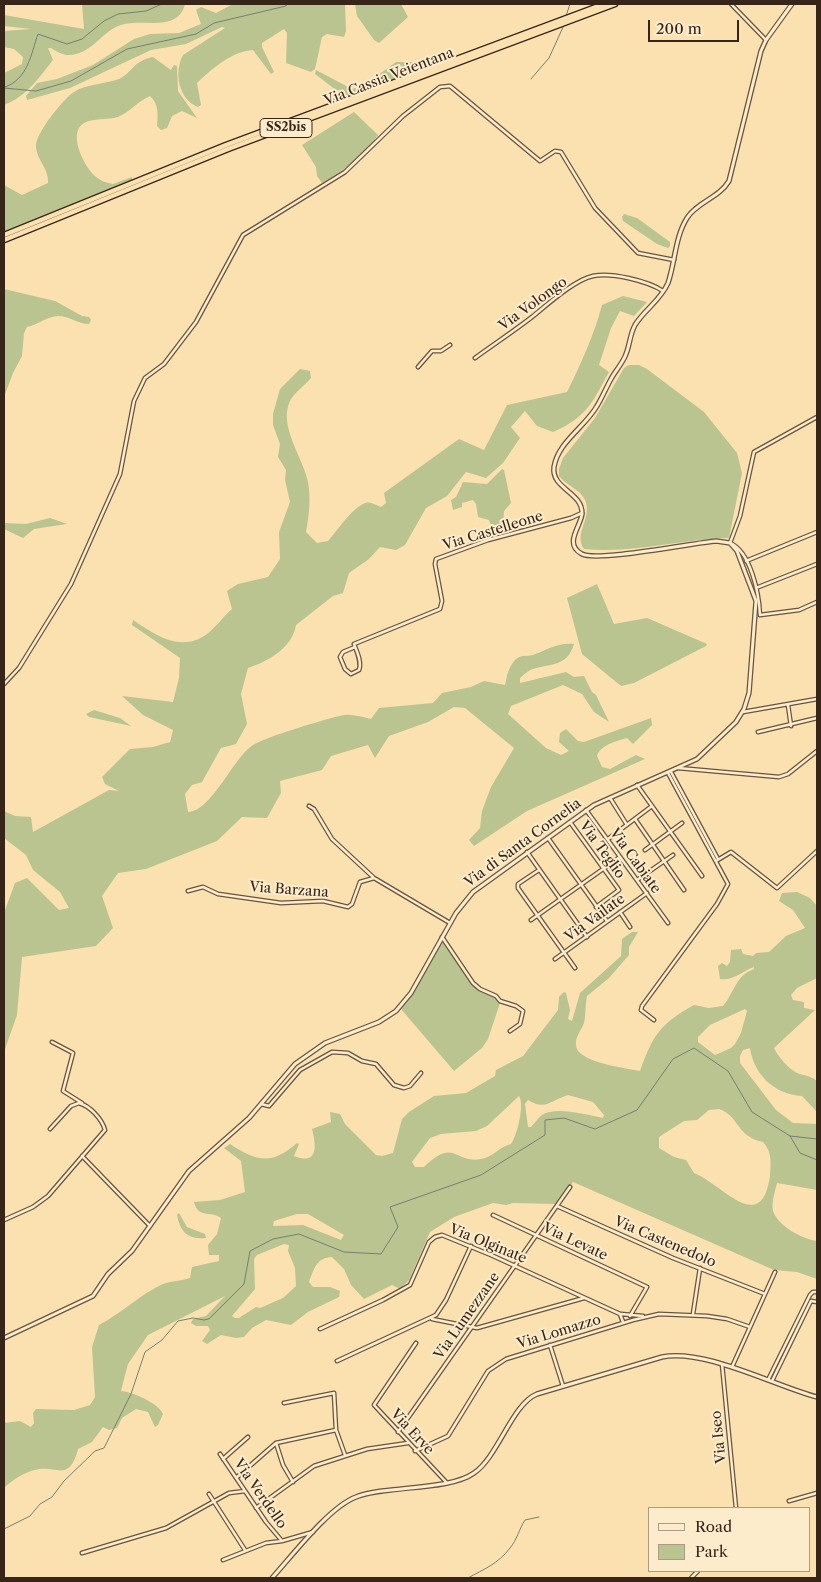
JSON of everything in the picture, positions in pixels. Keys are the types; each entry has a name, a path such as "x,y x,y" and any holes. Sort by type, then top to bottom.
{"highway":[{"name":"Via Cassia Veientana","path":"4,240 228,149 558,24 604,4"},
{"name":"Via Cassia Veientana","path":"570,19 615,4"},
{"name":"Via Cassia Veientana","path":"4,235 226,145 558,24"}],"street":[{"path":"731,4 766,40"},
{"path":"792,4 766,40 757,64 729,181 723,189 696,208 688,217 681,232 663,292 637,322 626,354 598,405 570,438 555,463 555,477 579,501 582,513 573,538 577,550 588,556 716,541 730,543 739,519 754,452 817,417"},
{"path":"4,684 19,668 71,584 120,474 134,400 145,378 164,364 196,322 219,283 229,259 243,235 284,212 313,190 353,166 403,116 440,86 450,86 540,161 554,151 561,152 595,208 638,253 674,260"},
{"name":"Via Volongo","path":"476,358 531,318 555,297 590,276 601,275 644,282 663,292"},
{"path":"418,367 432,351 441,351 450,345"},
{"name":"Via Castelleone","path":"355,648 343,652 340,657 345,669 351,674 359,670 360,667 354,644 440,609 442,605 434,563 436,559 488,540 571,518 582,513"},
{"path":"746,561 817,532"},
{"name":"Via di Santa Cornelia","path":"4,1338 90,1298 108,1274 132,1251 189,1171 238,1129 284,1075 314,1049 338,1036 379,1022 396,1011 411,993 450,922 473,892 586,810 610,797 678,768 697,758 718,741 743,712 749,693 758,615 756,588 746,561 739,548 730,543"},
{"name":"Via di Santa Cornelia","path":"730,543 740,556 753,589 758,615"},
{"path":"756,588 817,564"},
{"path":"758,615 799,610 817,602"},
{"path":"743,712 817,700"},
{"path":"788,705 791,726"},
{"path":"758,732 791,726 817,718"},
{"path":"678,768 781,776 790,773 817,751"},
{"path":"654,1020 641,1010 642,1006 727,889 727,879 669,772"},
{"path":"637,786 702,876"},
{"path":"610,797 626,825"},
{"path":"309,806 314,809 334,841 374,878 450,922"},
{"path":"608,839 652,806"},
{"name":"Via Cabiate","path":"586,810 668,924"},
{"path":"635,819 684,890"},
{"name":"Via Teglio","path":"570,822 602,870 619,890 596,906"},
{"path":"645,850 682,823"},
{"path":"548,838 607,921"},
{"path":"717,859 731,852 777,888 817,851"},
{"path":"528,852 587,937"},
{"path":"637,880 673,855"},
{"path":"531,920 620,857"},
{"path":"539,870 517,886 575,968"},
{"name":"Via Barzana","path":"188,891 204,887 218,894 287,903 323,901 347,907 352,904 360,882 374,878"},
{"name":"Via Vailate","path":"556,959 647,894"},
{"path":"620,912 630,927"},
{"path":"442,937 473,984 496,996 500,1001 523,1010 520,1024 510,1031"},
{"path":"4,1220 41,1201 105,1130 101,1122 85,1105 63,1091 73,1053 52,1042"},
{"path":"261,1104 269,1106 300,1070 332,1052 348,1053 362,1061 378,1065 394,1085 399,1088 410,1086 422,1073"},
{"path":"50,1130 74,1104 85,1105"},
{"path":"82,1156 150,1226"},
{"name":"Via Lumezzane","path":"398,1432 570,1187"},
{"name":"Via Castenedolo","path":"557,1206 765,1294"},
{"name":"Via Levate","path":"493,1215 648,1287 630,1316"},
{"name":"Via Olginate","path":"320,1329 383,1300 410,1285 429,1242 435,1237 448,1237 471,1246 620,1314 647,1316"},
{"path":"337,1361 436,1316 446,1300 471,1246"},
{"path":"693,1314 700,1268"},
{"path":"732,1367 775,1272"},
{"path":"770,1381 810,1296 813,1292 817,1292"},
{"path":"430,1319 472,1328 585,1297"},
{"path":"770,1381 811,1301 817,1302"},
{"name":"Via Lomazzo","path":"415,1451 448,1436 481,1380 494,1364 623,1323 647,1316 667,1313 693,1314 727,1319 750,1327"},
{"path":"620,1314 623,1323"},
{"name":"Via Erve","path":"416,1344 374,1405 415,1451 447,1482"},
{"path":"550,1345 564,1386"},
{"path":"272,1578 338,1507 354,1497 465,1478 479,1469 530,1398 564,1386 666,1356 693,1358 722,1364 817,1397"},
{"name":"Via Iseo","path":"722,1364 736,1507"},
{"path":"284,1403 334,1393 336,1430 345,1455"},
{"path":"236,1478 276,1443 336,1430"},
{"path":"223,1459 248,1437"},
{"path":"276,1443 282,1465 293,1482"},
{"path":"256,1508 314,1466 345,1455 377,1447 408,1443"},
{"name":"Via Verdello","path":"220,1454 256,1508 282,1541 314,1532"},
{"path":"82,1553 166,1528 229,1494 245,1491"},
{"path":"789,1501 817,1493"},
{"path":"209,1494 245,1550"},
{"path":"223,1560 266,1543 282,1541"}],"green space":[{"path":"82,4 185,4 181,13 175,19 159,23 130,23 121,25 109,31 82,52 76,54 66,55 48,48 53,60 26,92 4,105 4,73 22,64 23,57 14,49 4,47 4,31 31,29 4,26 4,15 84,29"},
{"path":"233,4 345,4 346,31 344,37 327,34 322,37 315,69 311,72 286,63 287,33 284,29 262,43 262,47 274,72 271,74 253,50 230,57 197,83 201,105 198,107 191,103 182,92 179,77 180,62 183,55 225,28 222,27 186,44 151,50 70,88 27,100 26,96 37,83 57,79 93,65 134,39 150,34 179,33 201,24 196,10 201,7 216,13"},
{"path":"355,4 401,4 408,17 379,43 374,40 357,16"},
{"path":"153,57 171,70 174,65 177,66 178,91 197,118 182,111 172,116 167,128 161,130 157,126 158,114 156,106 150,96 118,117 91,120 84,123 79,128 77,143 84,161 94,175 102,181 113,184 132,177 132,180 4,233 4,185 22,195 48,183 47,173 38,156 36,147 40,134 57,109 69,96 79,89 119,79 141,61"},
{"path":"396,62 432,62 432,64 431,67 327,103 327,100 344,95 344,91 336,90 315,74 316,70 352,89 363,86"},
{"path":"354,112 378,135 353,162 322,183 317,176 316,167 302,145"},
{"path":"624,214 637,218 670,242 670,246 668,248 657,244 623,221 622,217"},
{"path":"4,289 55,301 82,316 89,317 91,320 89,324 85,324 66,317 54,316 27,327 24,333 22,356 4,397"},
{"path":"623,296 647,302 634,316 620,311 611,328 599,365 609,372 593,401 581,415 553,432 537,426 525,411 511,427 520,438 503,463 486,478 466,472 447,496 426,508 405,545 396,550 380,547 369,559 349,573 343,593 333,596 296,625 294,633 285,647 264,662 248,668 241,694 247,724 236,744 221,748 202,782 192,785 185,794 188,812 197,809 214,794 245,752 253,745 270,737 344,715 371,719 379,708 433,703 442,693 471,687 484,681 505,685 509,669 517,658 533,655 557,645 568,644 574,644 567,657 558,663 529,670 520,678 520,683 566,672 574,677 584,676 609,722 594,712 582,694 563,685 511,706 508,714 546,748 561,755 569,751 559,742 560,733 566,729 578,741 584,742 651,718 652,725 633,744 627,738 609,744 597,756 602,767 610,769 636,755 645,759 527,811 474,846 469,840 480,828 482,811 491,787 514,748 465,708 454,707 428,722 389,736 375,758 368,745 331,756 322,770 280,781 281,793 267,818 242,817 217,841 146,869 118,873 102,896 113,928 96,946 22,957 17,1015 4,1052 4,913 15,883 27,878 59,910 69,908 60,892 33,870 26,855 4,838 4,811 15,816 31,817 33,832 109,790 119,791 105,784 102,777 130,749 153,747 170,742 173,730 143,715 122,696 173,702 179,678 180,658 132,625 133,620 168,640 188,642 197,639 207,634 232,609 227,591 238,584 268,577 280,559 279,532 290,502 285,480 286,470 278,457 280,444 273,425 273,414 280,389 300,369 310,371 311,378 290,401 287,421 308,482 309,507 306,532 317,543 328,541 360,506 369,502 381,507 386,503 384,493 459,439 484,450 507,405 567,392 587,349 602,305"},
{"path":"629,365 639,365 647,369 704,412 737,453 742,473 729,538 620,550 584,549 581,537 587,513 585,500 580,493 559,476 559,469 563,458 595,418 624,368"},
{"path":"502,469 504,470 511,503 504,511 503,524 497,525 498,535 494,536 489,520 478,517 476,504 473,500 462,503 462,507 453,510 451,500 456,497 463,482 487,484"},
{"path":"50,518 67,524 34,529 23,538 4,529 4,523 26,524"},
{"path":"597,584 614,624 647,618 707,644 706,646 634,683 621,686 582,654 567,598"},
{"path":"94,710 120,718 131,726 89,717 86,714"},
{"path":"797,892 810,898 817,906 817,978 797,988 791,995 793,1000 804,1002 804,1008 815,1010 774,1048 792,1070 817,1081 817,1112 802,1096 783,1091 767,1081 756,1067 750,1048 743,1050 740,1056 740,1063 776,1110 793,1123 817,1124 817,1190 777,1183 772,1204 776,1217 785,1227 804,1238 817,1241 817,1279 797,1272 774,1270 573,1182 557,1204 513,1203 506,1205 493,1203 454,1217 430,1232 409,1280 400,1289 392,1285 364,1299 351,1285 344,1269 332,1257 322,1260 316,1265 309,1282 313,1287 330,1287 340,1291 339,1297 308,1312 291,1325 266,1320 252,1328 244,1337 236,1338 221,1335 207,1344 202,1341 210,1330 208,1326 196,1326 191,1323 193,1319 206,1316 225,1296 148,1335 128,1364 121,1391 132,1393 156,1406 163,1414 158,1425 155,1427 148,1412 136,1409 122,1418 117,1428 109,1430 103,1427 92,1442 78,1449 74,1460 66,1469 30,1471 18,1477 4,1488 4,1423 20,1421 31,1427 34,1423 33,1413 36,1409 74,1410 90,1405 95,1397 92,1347 99,1325 154,1288 166,1283 190,1278 192,1267 219,1261 219,1255 209,1255 208,1245 217,1234 221,1218 198,1211 194,1202 220,1200 245,1192 241,1161 224,1148 230,1144 256,1157 271,1158 288,1150 297,1143 299,1144 294,1156 308,1158 312,1156 315,1147 312,1129 331,1122 330,1112 340,1114 345,1124 376,1155 382,1156 393,1153 402,1119 409,1112 434,1096 466,1093 495,1076 496,1070 523,1056 558,1010 559,997 564,992 566,993 570,1010 568,1019 572,1021 580,993 621,956 622,939 632,932 638,932 629,947 629,955 609,978 587,996 584,1023 577,1037 576,1045 578,1051 592,1060 640,1071 649,1048 665,1025 694,1005 709,1008 723,1006 739,980 754,969 754,967 730,979 720,979 718,966 722,963 727,966 730,962 731,950 741,949 743,954 753,956 756,953 769,952 786,936 805,928 793,910 779,901 782,893","holes":["745,1009 747,1011 741,1033 735,1044 731,1048 715,1055 698,1042 698,1037 710,1025","568,1095 593,1102 604,1115 603,1118 563,1111 548,1112 542,1115 531,1127 528,1127 525,1104 528,1100 539,1105 548,1104","519,1096 521,1100 520,1120 511,1144 481,1159 472,1160 449,1153 434,1158 424,1167 415,1167 412,1162 430,1138 441,1134 476,1131 487,1126","719,1109 726,1112 742,1131 754,1139 763,1142 768,1150 771,1161 770,1175 766,1193 759,1203 750,1205 728,1195 694,1173 686,1160 674,1157 659,1148 659,1137 684,1121 697,1120 709,1110","297,1214 308,1214 344,1235 341,1240 303,1225 273,1226 274,1221","284,1244 289,1245 288,1251 295,1268 296,1286 283,1298 260,1308 256,1307 239,1318 235,1318 232,1316 255,1289 254,1259 257,1255"]},
{"path":"442,941 470,982 476,988 498,998 500,1003 488,1039 482,1048 454,1071 401,1009 414,992"},
{"path":"179,1213 187,1227 205,1234 206,1238 194,1238 186,1234 178,1221 177,1215"}],"waterway":[{"path":"5,87 13,83 24,72 38,34 67,44 82,39 104,21 118,14 146,11 162,4"},
{"path":"4,88 36,91 71,81 127,49 196,34 214,23 286,6 287,4"},
{"path":"566,16 570,4"},
{"path":"531,79 549,58 564,25"},
{"path":"4,1529 30,1516 40,1504 52,1497 64,1481 95,1451 104,1448 131,1394 145,1352 162,1340 178,1321 193,1318 209,1319 244,1284 250,1251 273,1239 299,1234 344,1252 381,1254 398,1227 390,1207 481,1175 545,1135 545,1120 564,1118 595,1129 637,1110 673,1059 694,1048 728,1071 752,1112 790,1136 817,1139"},
{"path":"790,1136 800,1153 817,1160"},
{"path":"468,1578 490,1566 505,1554 514,1542 525,1520 539,1517"}]}
